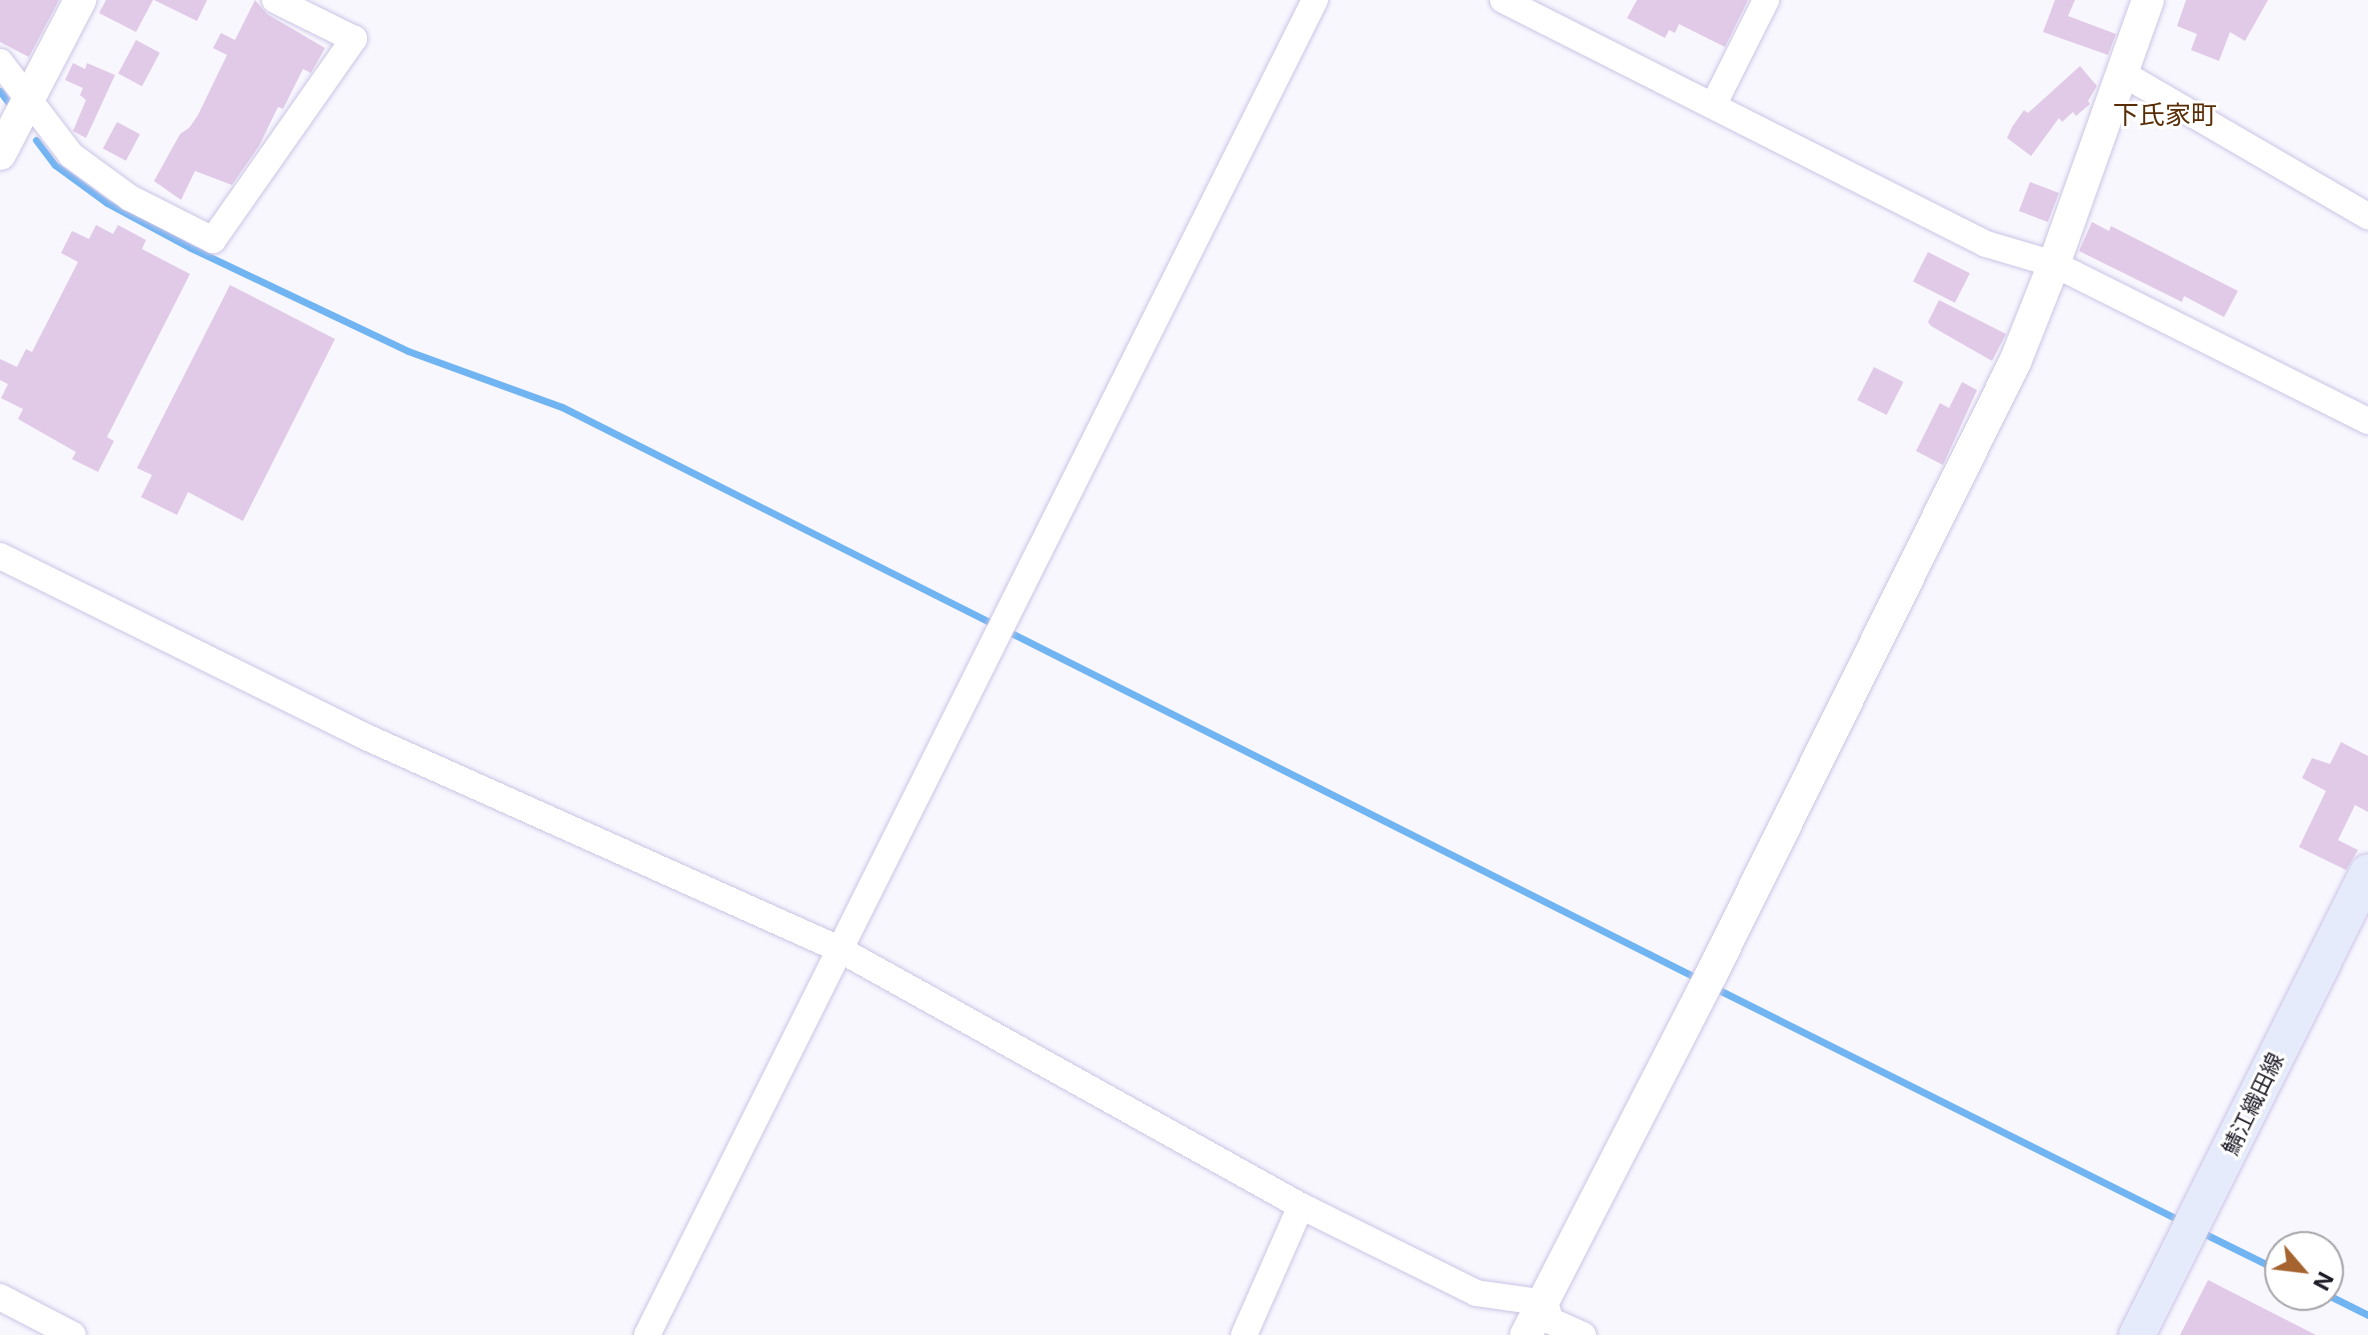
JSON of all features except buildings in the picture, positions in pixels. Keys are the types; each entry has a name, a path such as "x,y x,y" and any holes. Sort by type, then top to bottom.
{"main road":[{"name":"鯖江織田線","path":"2137,1335 2368,872"}],"street":[{"path":"0,154 80,0"},
{"path":"0,62 71,155 130,198 213,240 354,39 275,0"},
{"path":"647,1335 1315,0"},
{"path":"1503,0 1986,244 2054,264 2368,421"},
{"path":"1713,106 1766,0"},
{"path":"1526,1335 1706,985 2015,362 2054,264 2148,0"},
{"path":"2122,73 2368,216"},
{"path":"0,556 366,737 839,949 1301,1206 1476,1293 1545,1303"},
{"path":"1244,1335 1301,1206"},
{"path":"0,1297 73,1335"},
{"path":"1545,1303 1551,1321 1583,1335"}],"waterway":[{"path":"0,91 13,109"},
{"path":"36,140 55,165 107,203 191,248 408,351 562,407 1701,980"},
{"path":"1715,988 2183,1222"},
{"path":"2201,1232 2264,1263"},
{"path":"2344,1303 2368,1315"}],"district":[{"name":"下氏家町","path":"2165,115"}]}
